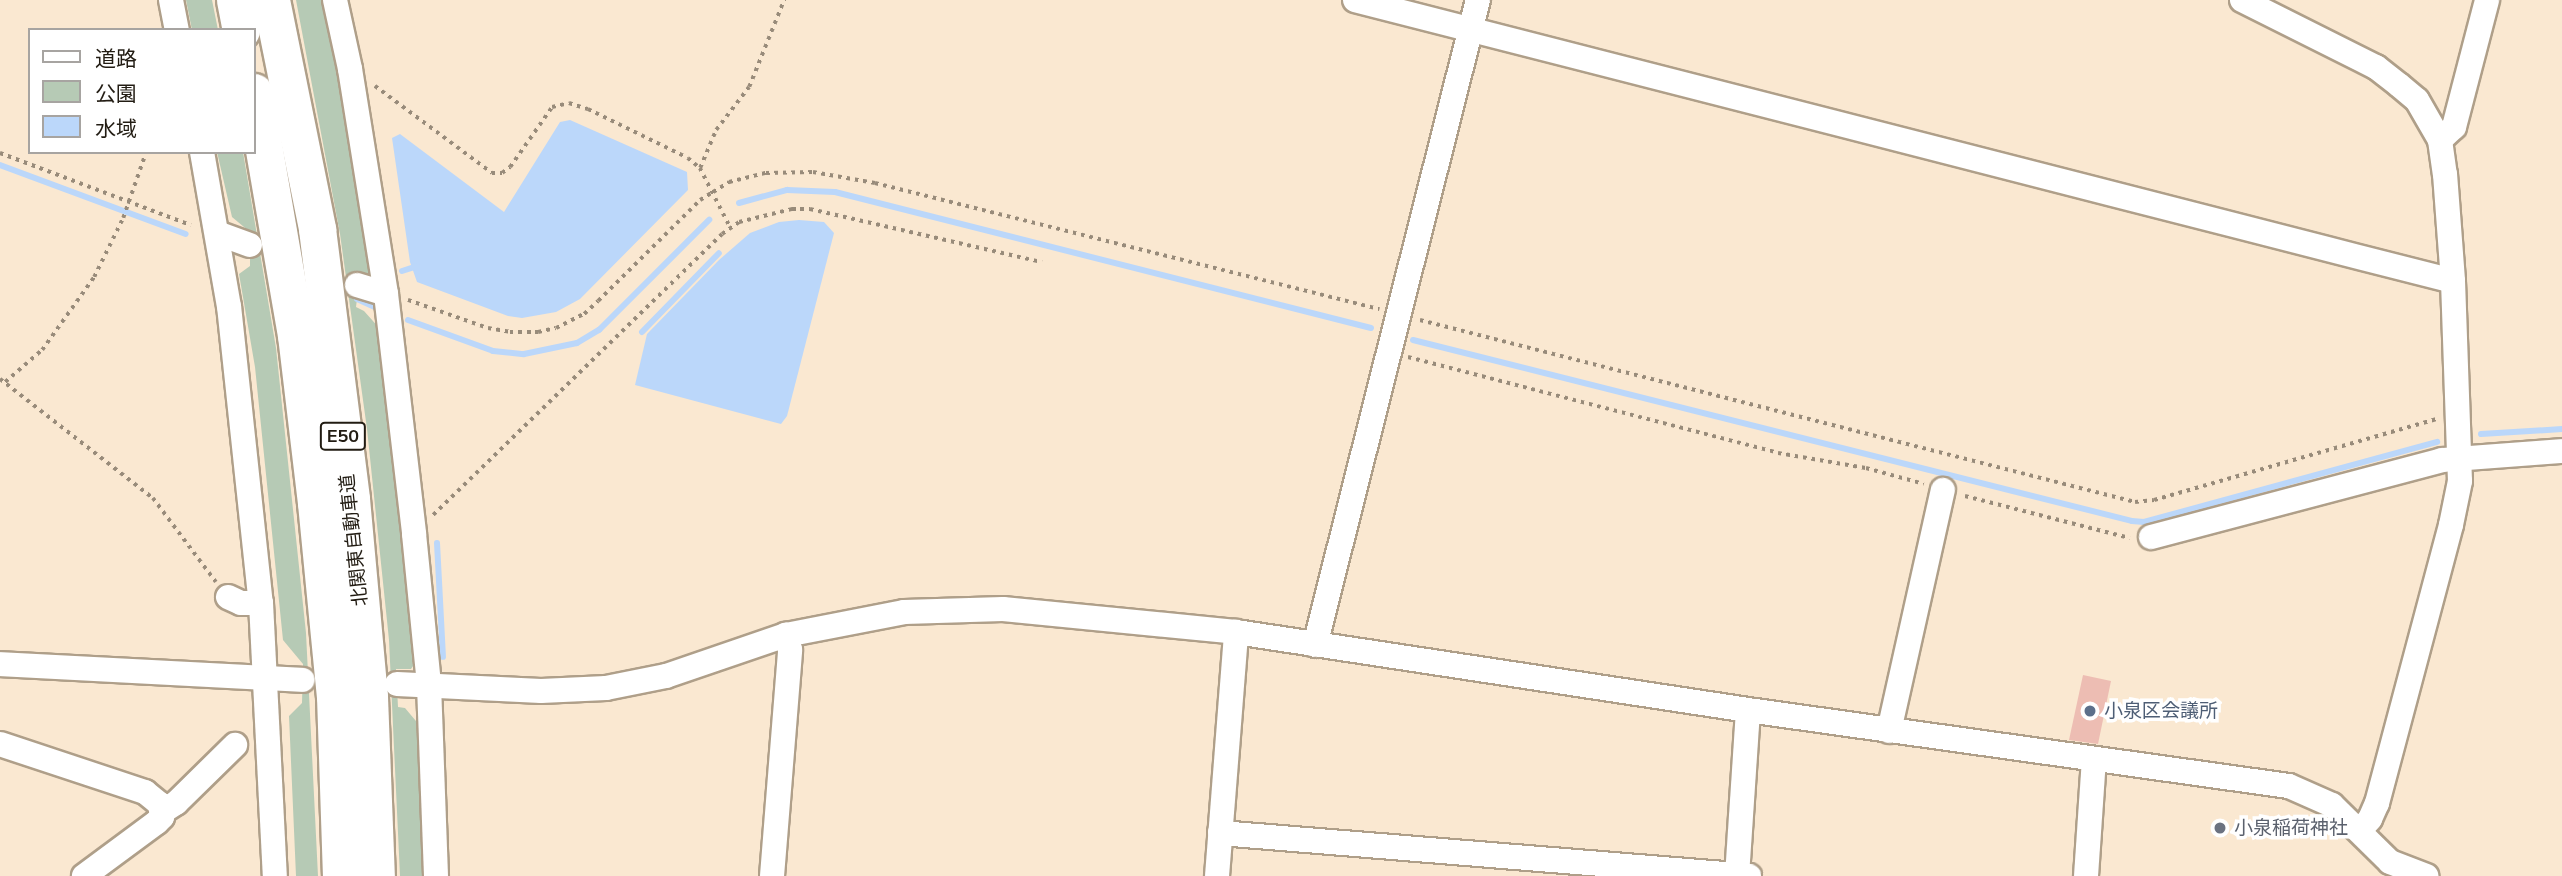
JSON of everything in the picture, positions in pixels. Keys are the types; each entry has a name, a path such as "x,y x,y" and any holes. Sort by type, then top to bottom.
{"highway":[{"path":"235,0 242,28"},
{"name":"北関東自動車道","path":"271,0 317,229 349,486 369,697 376,876"},
{"name":"北関東自動車道","path":"256,104 296,335 315,490 335,696 341,876"}],"street":[{"path":"171,0 177,28"},
{"path":"335,0 386,294 414,534 429,685 436,876"},
{"path":"1355,0 2453,281"},
{"path":"1315,645 1478,0"},
{"path":"2242,0 2376,67 2417,100 2440,140 2453,281 2461,458 2457,501 2377,803 2370,819 2360,830"},
{"path":"2440,140 2454,127 2487,0"},
{"path":"202,154 229,306 261,603 275,876"},
{"path":"217,233 250,245"},
{"path":"357,285 386,294"},
{"path":"2151,537 2442,460 2562,451"},
{"path":"1889,731 1943,491"},
{"path":"228,597 241,603 261,603"},
{"path":"397,684 541,691 606,688 666,676 786,635 904,612 1003,609 1236,632 1889,731 2289,786 2332,805 2360,830 2387,869 2426,876"},
{"path":"1217,876 1236,632"},
{"path":"772,876 790,650 786,635"},
{"path":"0,664 265,675 303,680"},
{"path":"1737,876 1748,710"},
{"path":"0,744 145,792 161,808"},
{"path":"161,808 176,803 235,744"},
{"path":"2086,876 2094,760"},
{"path":"84,876 157,822 161,808"},
{"path":"1220,833 1749,876"}],"path":[{"path":"699,168 716,130 749,87 784,0"},
{"path":"349,69 492,173 502,173 510,167 546,111 559,103 588,109 688,158 699,168 730,227"},
{"path":"0,153 217,233"},
{"path":"5,382 42,350 76,305 123,218 145,154"},
{"path":"386,294 499,330 530,333 556,328 583,314 700,200 729,182 766,173 839,175 1399,314 2135,502 2154,500 2439,418 2459,415"},
{"path":"414,534 730,227 792,209 810,209 1042,262"},
{"path":"1390,352 1778,453 1866,468 2124,538 2151,537"},
{"path":"0,379 153,498 228,597"}],"green space":[{"path":"186,0 212,0 218,28 192,28"},
{"path":"296,0 325,0 373,265 369,274 360,275 356,307 364,311 381,330 418,659 411,669 396,669 398,707 405,708 421,727 428,876 400,876 389,640 367,429 340,234"},
{"path":"217,154 243,154 276,348 306,633 318,876 296,876 289,716 302,703 303,664 283,640 255,367 239,274 250,266 250,232 232,217"}],"water":[{"path":"570,120 687,172 688,190 580,299 556,312 522,318 508,316 417,282 410,262 392,138 400,134 504,212 560,122"},
{"path":"779,222 824,222 834,233 787,416 781,424 635,385 647,334 719,260 750,233"}],"building":[{"name":"小泉区会議所","path":"2083,675 2111,681 2098,744 2069,740"}],"waterway":[{"path":"0,165 186,234"},
{"path":"739,203 787,190 835,192 1371,328"},
{"path":"408,320 493,351 524,354 577,343 599,330 709,220"},
{"path":"642,332 719,253"},
{"path":"402,271 417,266"},
{"path":"357,299 375,307"},
{"path":"1413,340 2132,521 2144,522 2437,442"},
{"path":"2481,434 2562,429"},
{"path":"437,543 443,657"}],"place":[{"name":"小泉区会議所","path":"2090,711"},
{"name":"小泉稲荷神社","path":"2220,828"}]}
